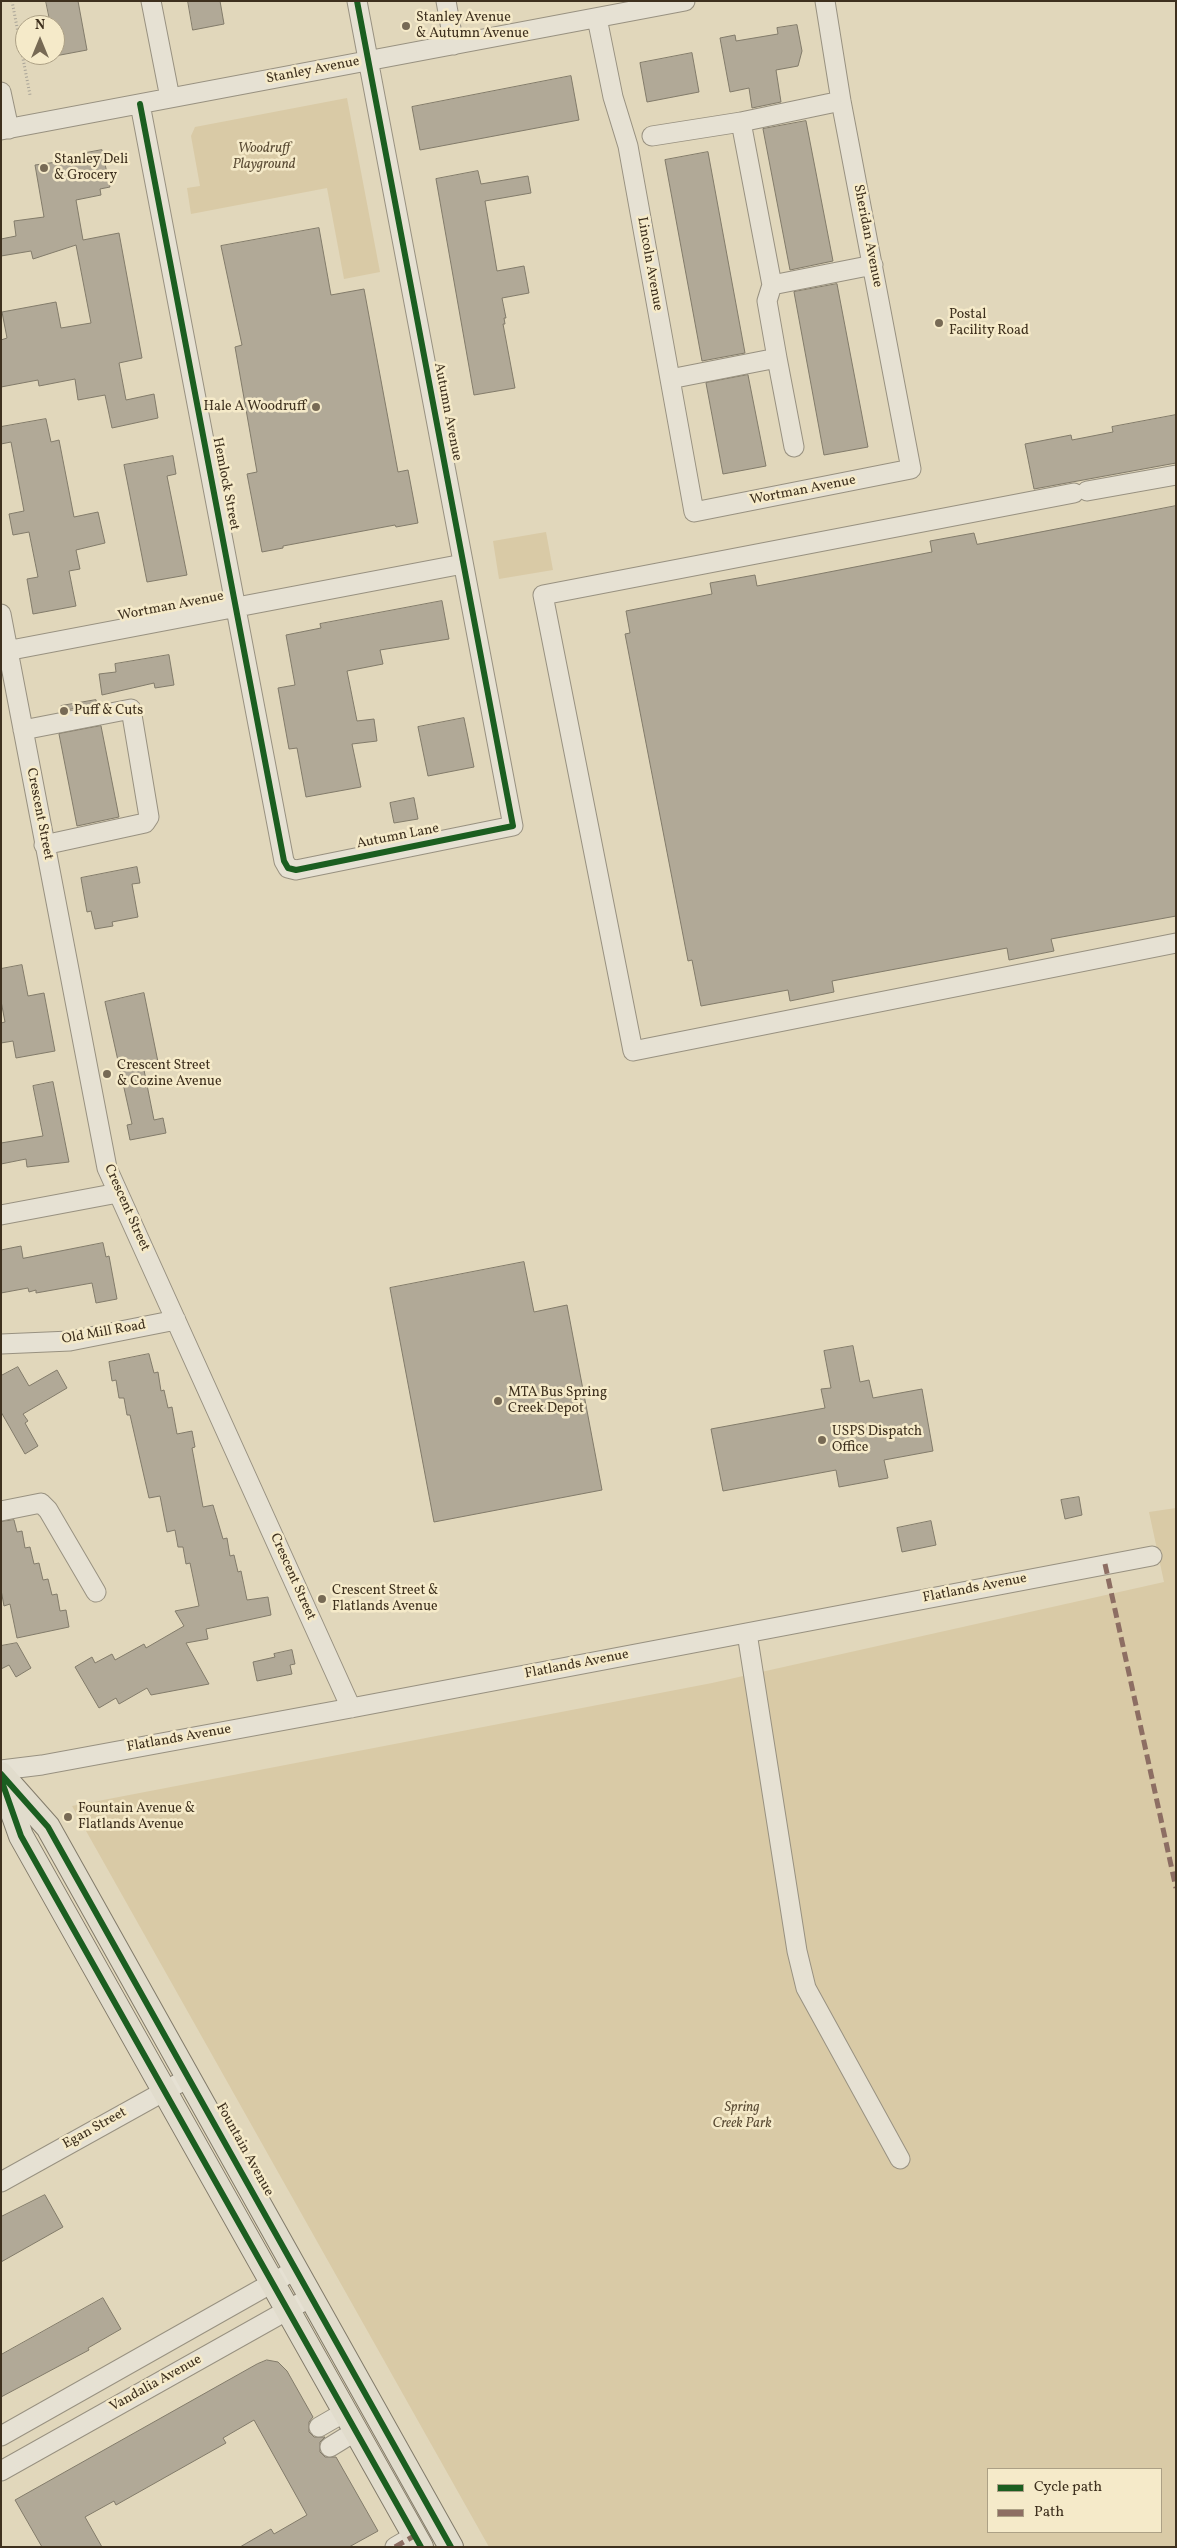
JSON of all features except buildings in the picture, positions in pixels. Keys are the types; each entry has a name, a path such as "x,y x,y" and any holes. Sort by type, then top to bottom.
{"main road":[{"name":"Fountain Avenue","path":"1,1774 48,1827 190,2077 295,2270 451,2547"},
{"path":"1,1779 20,1836 350,2421 410,2543"}],"street":[{"path":"152,1 170,98"},
{"name":"Autumn Avenue","path":"357,1 513,826"},
{"path":"446,1 454,45"},
{"name":"Stanley Avenue","path":"5,130 684,1"},
{"name":"Sheridan Avenue","path":"825,1 911,469"},
{"name":"Lincoln Avenue","path":"597,18 613,97 628,146 694,512"},
{"path":"1,92 5,130"},
{"path":"652,136 741,122 842,101"},
{"name":"Hemlock Street","path":"140,104 284,861 288,868"},
{"path":"741,122 772,285 767,301 794,447"},
{"path":"772,285 873,265"},
{"path":"670,378 777,358"},
{"name":"Wortman Avenue","path":"694,512 911,469"},
{"path":"1176,474 543,595 633,1051 1176,943"},
{"name":"Wortman Avenue","path":"5,651 463,564"},
{"name":"Crescent Street","path":"1,614 5,651 23,730 106,1168 351,1708"},
{"path":"23,730 131,709 149,817 145,823 44,844"},
{"name":"Autumn Lane","path":"288,868 296,870 513,826"},
{"path":"1,1215 118,1193"},
{"name":"Old Mill Road","path":"1,1344 70,1341 176,1320"},
{"path":"1,1511 41,1503 48,1510 96,1592"},
{"name":"Flatlands Avenue","path":"1,1770 42,1765 351,1708 1152,1556"},
{"path":"747,1633 797,1951 806,1988 900,2159"},
{"name":"Egan Street","path":"1,2182 190,2077"},
{"path":"1,2436 295,2270"},
{"name":"Vandalia Avenue","path":"1,2471 311,2297"},
{"path":"319,2428 350,2421"},
{"path":"330,2447 350,2421"}],"path":[{"path":"12,1 30,95"}],"green space":[{"name":"Woodruff Playground","path":"347,98 380,272 344,279 327,188 191,214 187,188 200,186 191,136 195,127"},
{"path":"546,532 553,570 499,579 493,541"},
{"name":"Spring Creek Park","path":"1176,1508 1176,2547 489,2547 72,1806 712,1683 1164,1582 1149,1512"}],"marked path":[{"path":"1105,1564 1176,1888"},
{"path":"395,2547 414,2536"}],"cycle path":[{"path":"140,104 284,861 288,868 296,870 513,826 357,1"},
{"path":"1,1774 48,1827 451,2547"},
{"path":"1,1779 21,1836 421,2547"}],"place":[{"name":"Stanley Avenue & Autumn Avenue","path":"406,26"},
{"name":"Stanley Deli & Grocery","path":"44,168"},
{"name":"Postal Facility Road","path":"939,323"},
{"name":"Hale A Woodruff","path":"316,407"},
{"name":"Puff & Cuts","path":"64,711"},
{"name":"Crescent Street & Cozine Avenue","path":"107,1074"},
{"name":"MTA Bus Spring Creek Depot","path":"498,1401"},
{"name":"USPS Dispatch Office","path":"822,1440"},
{"name":"Crescent Street & Flatlands Avenue","path":"322,1599"},
{"name":"Fountain Avenue & Flatlands Avenue","path":"68,1817"}]}
